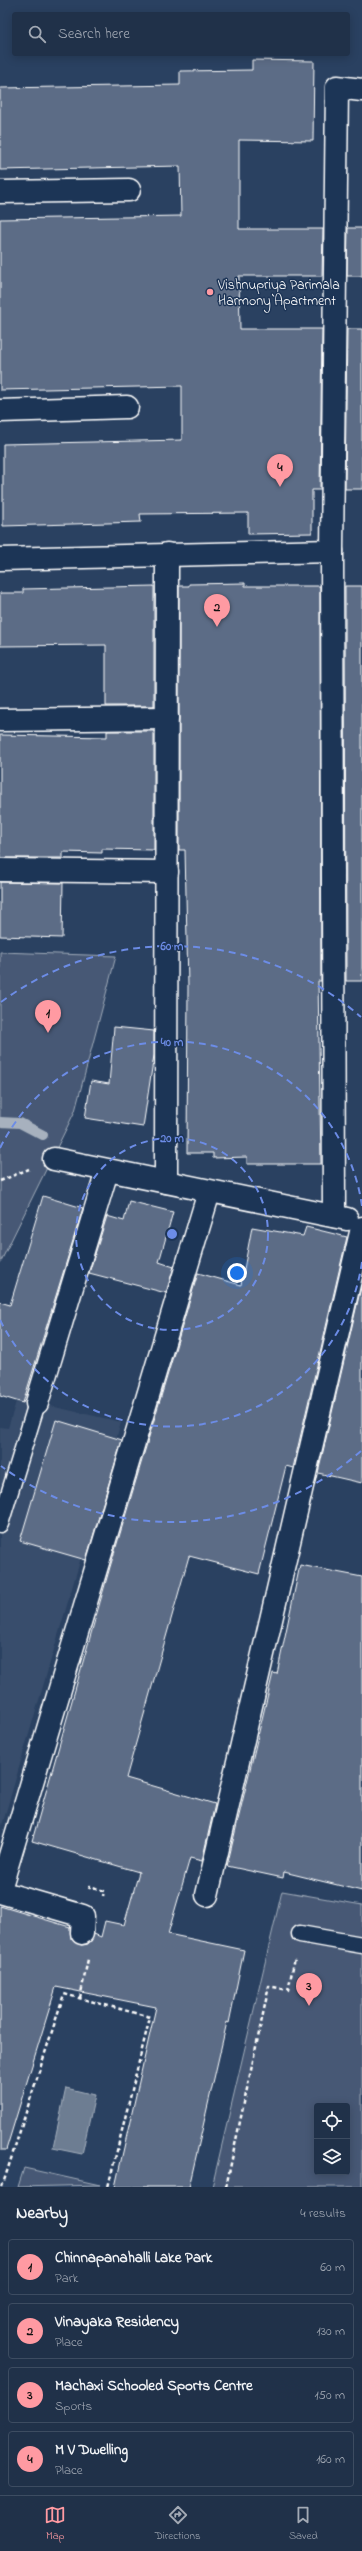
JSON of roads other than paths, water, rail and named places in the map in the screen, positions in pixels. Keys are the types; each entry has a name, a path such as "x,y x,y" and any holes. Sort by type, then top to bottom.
{"street":[{"path":"334,1216 332,551 337,86 362,90"},
{"path":"0,192 129,190"},
{"path":"0,411 127,407"},
{"path":"0,559 332,551"},
{"path":"166,1182 167,554"},
{"path":"0,720 166,718"},
{"path":"0,870 167,872"},
{"path":"54,1159 209,1192 362,1222"},
{"path":"36,1403 108,1171"},
{"path":"82,1933 83,1916 0,1891 209,1192"},
{"path":"208,1896 362,1228"}],"lane":[{"path":"0,1524 36,1403"},
{"path":"300,1934 362,1945"}],"waterway":[{"path":"0,1122 20,1123 43,1135"}],"place":[{"name":"Vishnupriya Parimala Harmony Apartment","path":"210,292"},
{"name":"M V Dwelling","path":"280,487"},
{"name":"Vinayaka Residency","path":"217,627"},
{"name":"Chinnapanahalli Lake Park","path":"48,1033"},
{"name":"Machaxi Schooled Sports Centre","path":"309,2006"}]}
